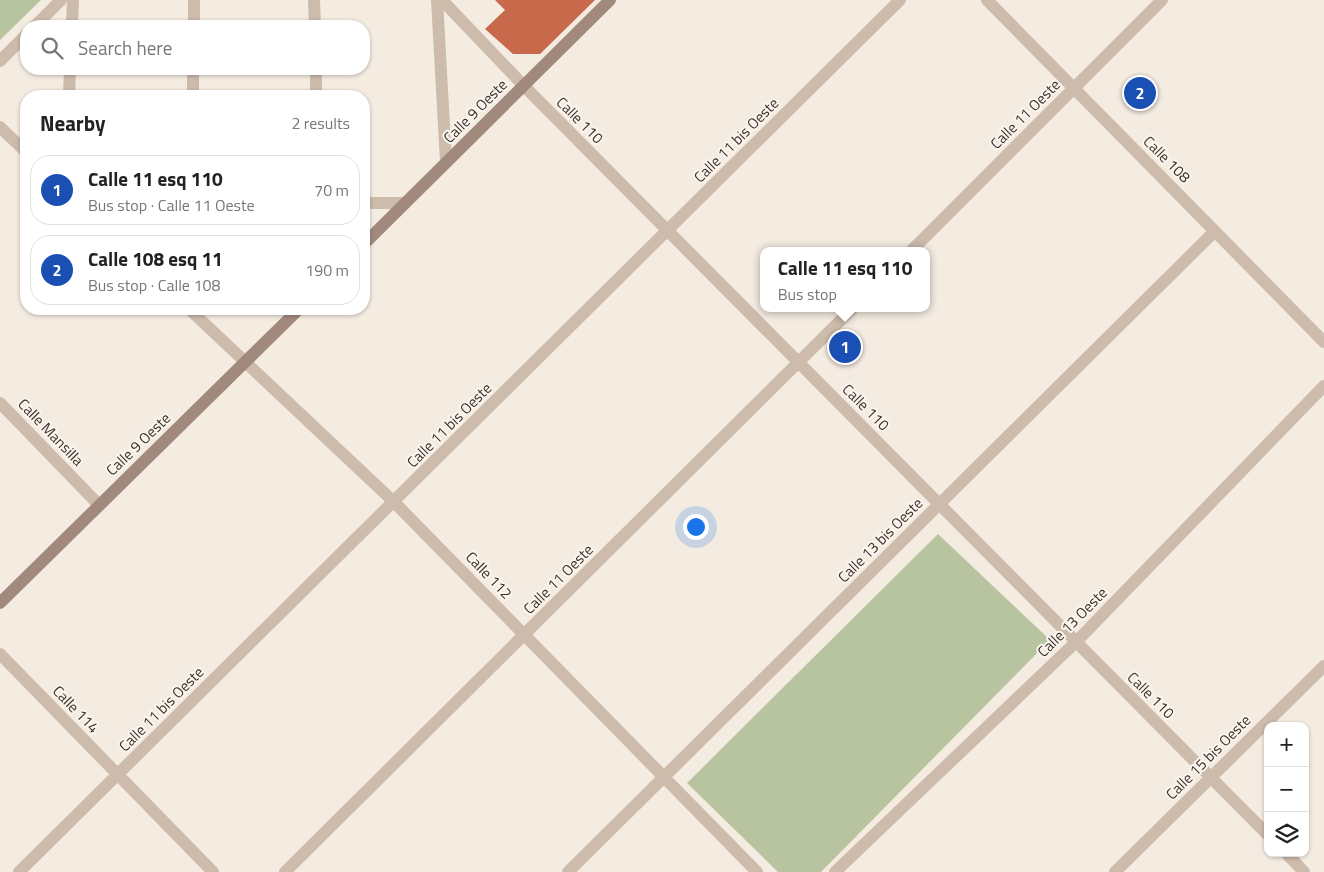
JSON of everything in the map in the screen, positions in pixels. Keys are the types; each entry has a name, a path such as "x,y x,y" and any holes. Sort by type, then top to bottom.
{"main road":[{"name":"Calle 9 Oeste","path":"370,238 610,0"},
{"name":"Calle 9 Oeste","path":"0,603 293,315"}],"street":[{"path":"41,20 61,0"},
{"path":"72,20 73,0"},
{"path":"194,0 194,20"},
{"path":"314,0 315,20"},
{"path":"436,0 446,162"},
{"name":"Calle 110","path":"442,0 668,231 1264,831"},
{"name":"Calle 11 bis Oeste","path":"19,872 900,0"},
{"name":"Calle 108","path":"986,0 1324,342"},
{"name":"Calle 11 Oeste","path":"914,247 1162,0"},
{"path":"0,61 20,41"},
{"path":"69,90 70,75"},
{"path":"193,75 193,90"},
{"path":"316,75 316,90"},
{"path":"0,127 20,146"},
{"path":"370,203 405,203"},
{"name":"Calle 13 bis Oeste","path":"568,872 1215,231"},
{"name":"Calle 11 Oeste","path":"286,872 849,312"},
{"name":"Calle 112","path":"197,315 394,502 758,872"},
{"name":"Calle 13 Oeste","path":"835,872 1076,642 1324,386"},
{"name":"Calle Mansilla","path":"0,403 99,505"},
{"name":"Calle 114","path":"0,654 213,872"},
{"name":"Calle 15 bis Oeste","path":"1115,872 1324,666"},
{"path":"1290,857 1304,872"}],"green space":[{"path":"0,0 41,0 20,20 0,40"},
{"path":"938,534 1050,640 821,872 778,872 687,783"}],"building":[{"path":"495,0 595,0 540,54 513,54 485,29 505,10"}],"place":[{"name":"Calle 108 esq 11","path":"1140,93"},
{"name":"Calle 11 esq 110","path":"845,347"}]}
